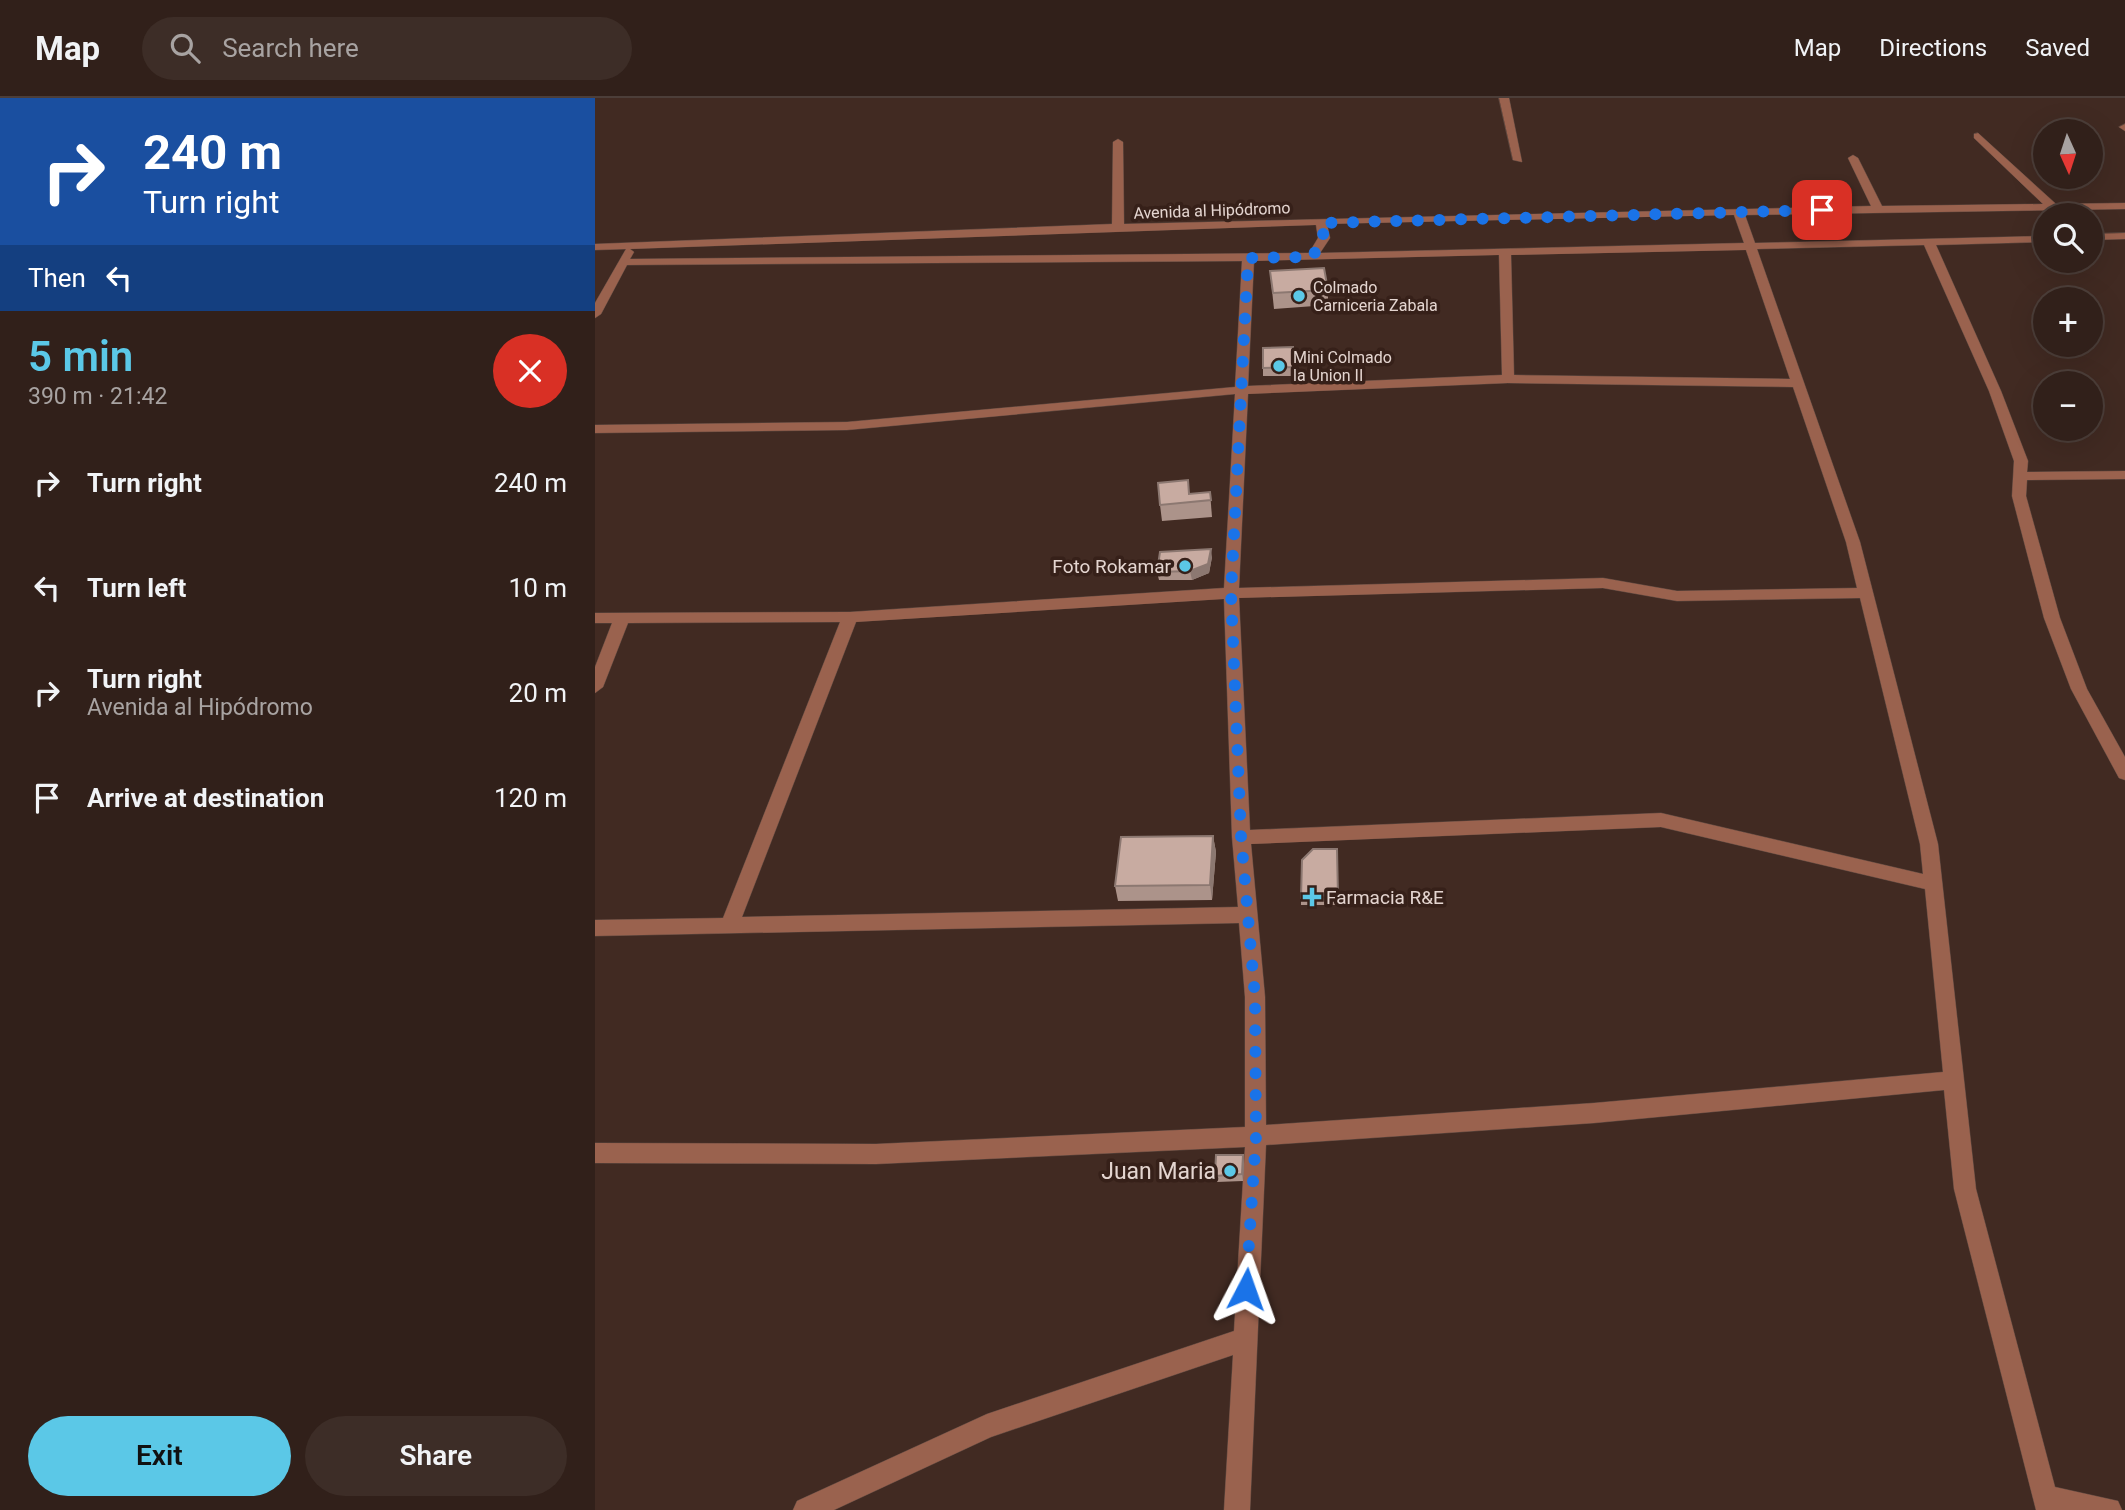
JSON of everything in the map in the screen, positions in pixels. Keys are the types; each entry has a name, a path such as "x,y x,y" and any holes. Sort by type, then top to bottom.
{"street":[{"path":"1504,98 1518,160"},
{"path":"1978,136 2049,203"},
{"path":"1118,142 1118,229"},
{"path":"1853,158 1878,209"},
{"name":"Avenida al Hipódromo","path":"2103,206 2125,206"},
{"name":"Avenida al Hipódromo","path":"595,247 1321,223 2033,207"},
{"path":"1739,213 1853,542 1929,844 1965,1189 2047,1503 2109,1510"},
{"path":"1312,257 1324,238 1321,223"},
{"path":"2103,237 2125,236"},
{"path":"623,262 1312,257 2033,239"},
{"path":"1929,243 1994,391 2021,461 2019,496 2052,618 2079,689 2125,773"},
{"path":"595,314 631,246"},
{"path":"1504,252 1508,379"},
{"path":"1237,1510 1243,1340 1256,1136 1255,997 1241,836 1231,593 1248,258"},
{"path":"595,429 847,426 1241,390 1508,379 1799,383"},
{"path":"2019,476 2125,475"},
{"path":"595,618 850,617 1231,593 1603,583 1677,596 1866,593"},
{"path":"729,926 850,617"},
{"path":"595,687 622,618"},
{"path":"1241,836 1661,820 1933,884"},
{"path":"595,928 1247,915"},
{"path":"595,1153 876,1154 1256,1136 1594,1113 1953,1080"},
{"path":"806,1510 987,1426 1243,1340"}],"building":[{"path":"1324,268 1328,290 1273,293 1270,271"},
{"path":"1293,347 1293,367 1263,368 1263,348"},
{"path":"1188,480 1189,494 1210,492 1211,500 1160,505 1158,483"},
{"path":"1211,549 1208,564 1190,571 1157,572 1160,552"},
{"path":"1213,836 1210,885 1115,886 1121,837"},
{"path":"1313,849 1337,849 1338,897 1301,898 1302,860"},
{"name":"Juan Maria","path":"1216,1155 1243,1155 1242,1174 1215,1176"}],"place":[{"name":"Colmado Carniceria Zabala","path":"1299,296"},
{"name":"Mini Colmado la Union II","path":"1279,366"},
{"name":"Foto Rokamar","path":"1185,566"},
{"name":"Farmacia R&E","path":"1312,897"},
{"name":"Juan Maria","path":"1230,1171"}],"route":[{"path":"1246,1289 1256,1136 1255,997 1241,836 1231,593 1248,258 1312,257 1324,238 1321,223 1822,210"}]}
